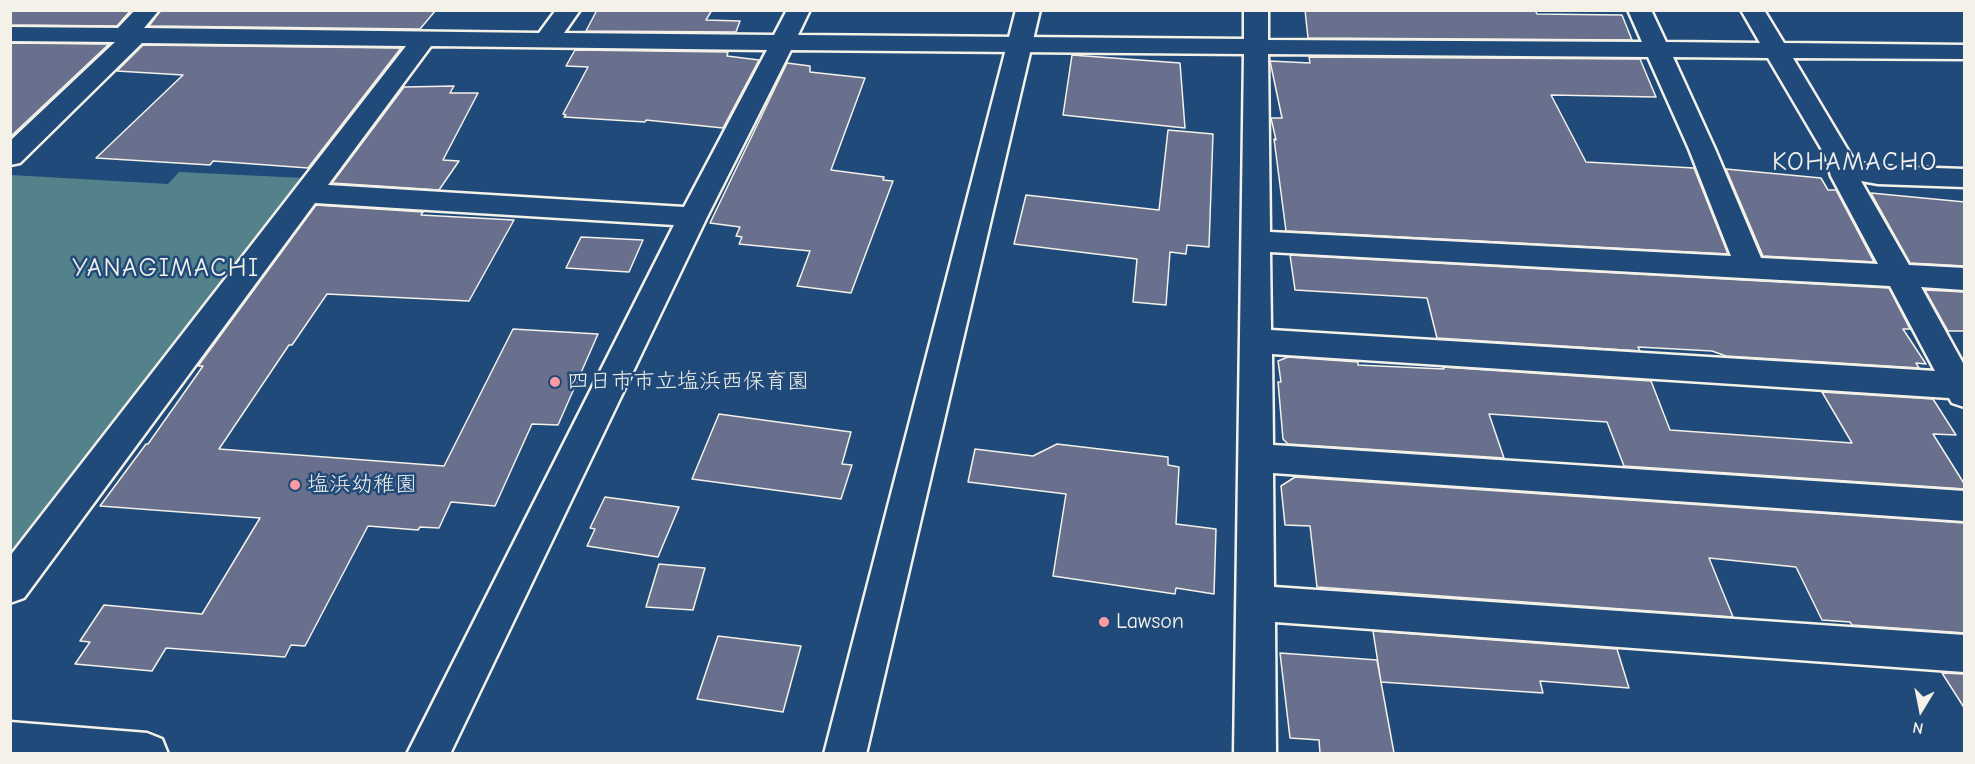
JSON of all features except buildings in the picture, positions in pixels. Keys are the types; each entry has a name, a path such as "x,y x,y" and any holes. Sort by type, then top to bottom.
{"street":[{"path":"10,156 128,37 148,10"},
{"path":"545,41 568,10"},
{"path":"428,753 693,217 799,10"},
{"path":"845,753 1028,10"},
{"path":"1255,753 1256,10"},
{"path":"1640,10 1702,149 1750,267"},
{"path":"1752,10 1839,155 1842,168 1963,388"},
{"path":"10,34 545,41 1965,52"},
{"path":"10,586 423,39"},
{"path":"1842,168 1878,175 1965,178"},
{"path":"306,193 693,217"},
{"path":"1255,241 1965,279"},
{"path":"1256,341 1963,388"},
{"path":"1256,458 1965,506"},
{"path":"1257,603 1965,654"},
{"path":"10,743 147,753"}],"green space":[{"path":"179,172 304,178 11,562 11,175 168,184"}],"place":[{"name":"四日市市立塩浜西保育園","path":"555,382"},
{"name":"塩浜幼稚園","path":"295,485"},
{"name":"Lawson","path":"1104,622"}],"district":[{"name":"KOHAMACHO","path":"1855,163"},
{"name":"YANAGIMACHI","path":"166,269"}]}
